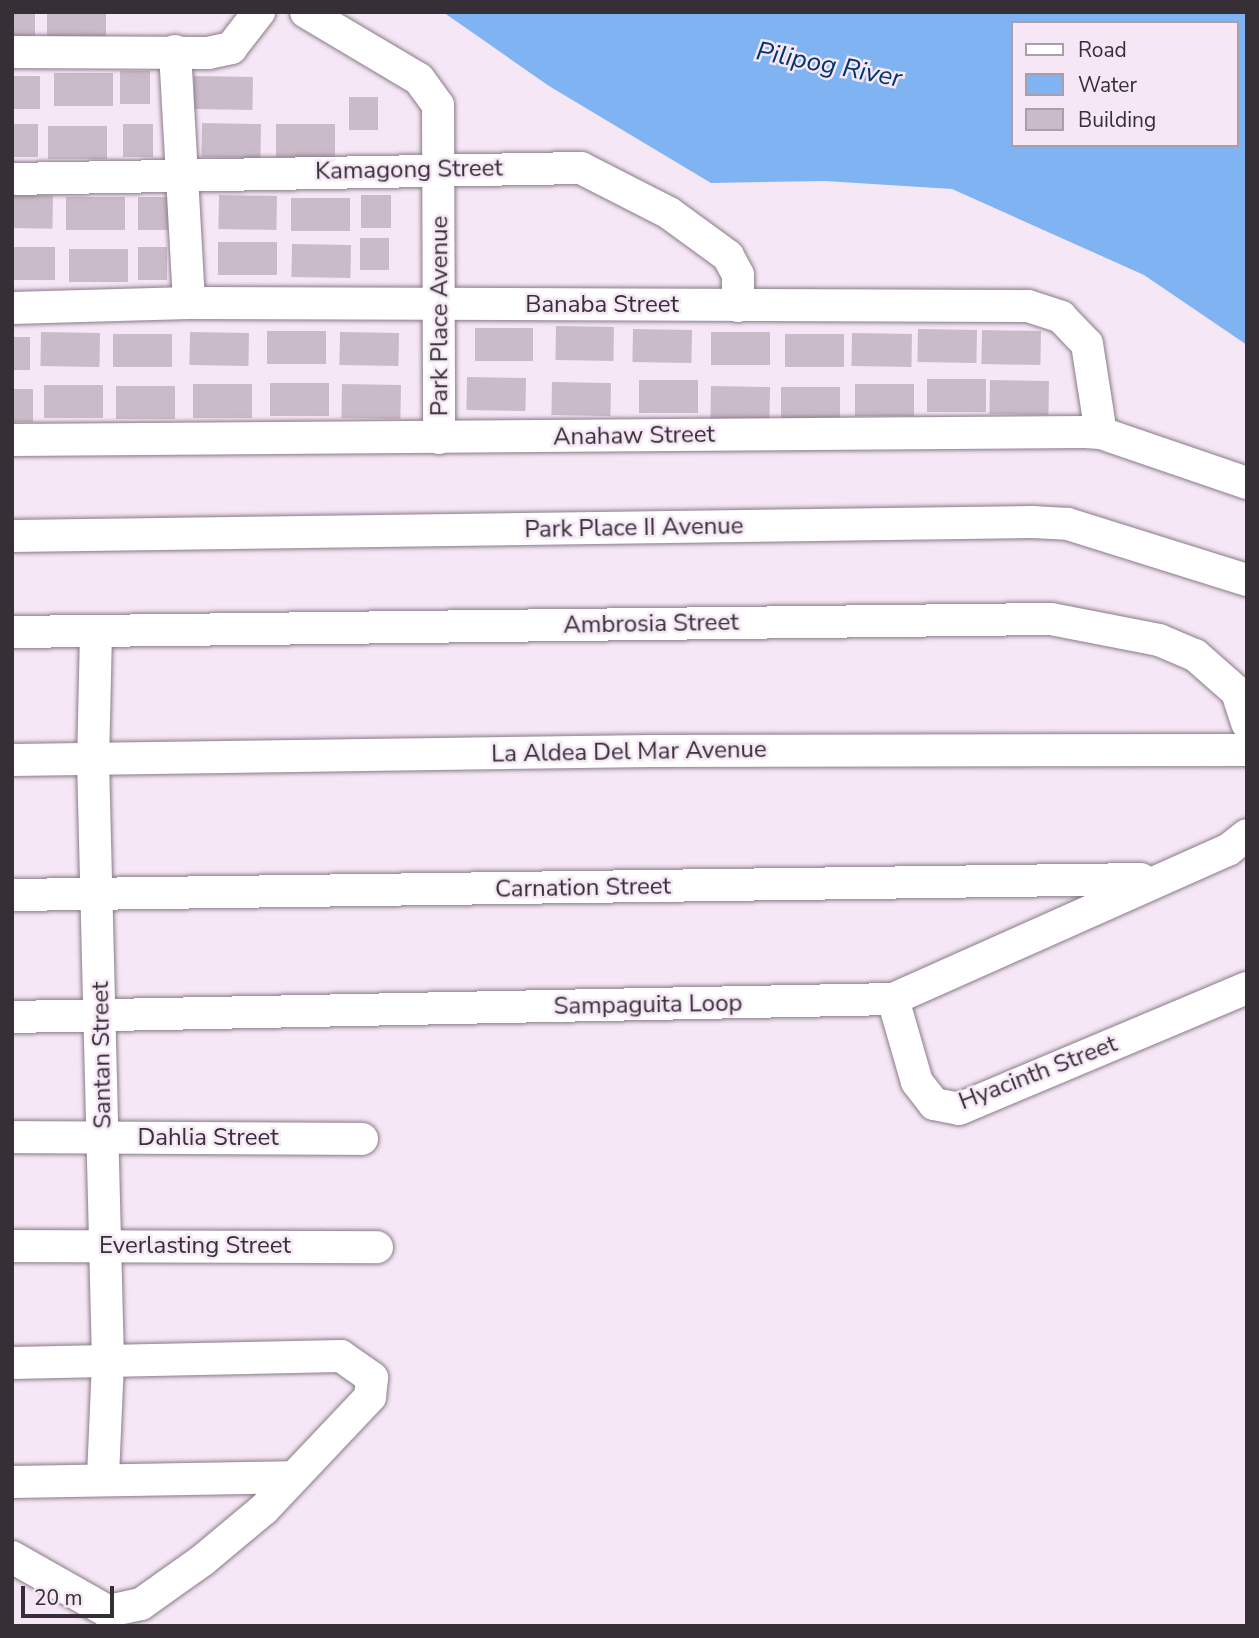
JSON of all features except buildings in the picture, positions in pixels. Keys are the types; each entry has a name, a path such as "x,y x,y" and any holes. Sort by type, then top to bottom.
{"street":[{"path":"12,52 208,53 231,48 259,12"},
{"name":"Park Place Avenue","path":"306,12 418,79 430,91 438,105 441,169 439,438"},
{"path":"175,51 189,303"},
{"name":"Kamagong Street","path":"12,179 581,168 669,213 728,256 738,275 738,306"},
{"name":"Banaba Street","path":"12,308 189,303 1028,306 1061,317 1087,344 1101,433"},
{"name":"Anahaw Street","path":"12,440 1101,433 1247,482"},
{"name":"Park Place II Avenue","path":"12,536 1032,522 1068,524 1247,580"},
{"name":"Ambrosia Street","path":"12,632 1051,619 1159,640 1195,655 1237,692 1247,723"},
{"name":"Santan Street","path":"96,632 93,760 102,1015 108,1362 103,1477"},
{"name":"La Aldea Del Mar Avenue","path":"12,760 665,751 1247,750"},
{"name":"Sampaguita Loop","path":"12,1017 893,999 1154,879 1227,850 1247,835"},
{"name":"Carnation Street","path":"12,895 1154,879"},
{"name":"Hyacinth Street","path":"893,999 917,1082 934,1104 959,1109 1247,988"},
{"name":"Dahlia Street","path":"12,1137 362,1139"},
{"name":"Everlasting Street","path":"12,1246 377,1247"},
{"path":"12,1363 341,1356 372,1378 370,1396 290,1477 264,1509 203,1560 141,1604 107,1611 12,1557"},
{"path":"12,1482 103,1477 290,1477"}],"water":[{"name":"Pilipog River","path":"443,12 1247,12 1247,345 1144,275 952,189 825,181 711,183 549,86"}]}
